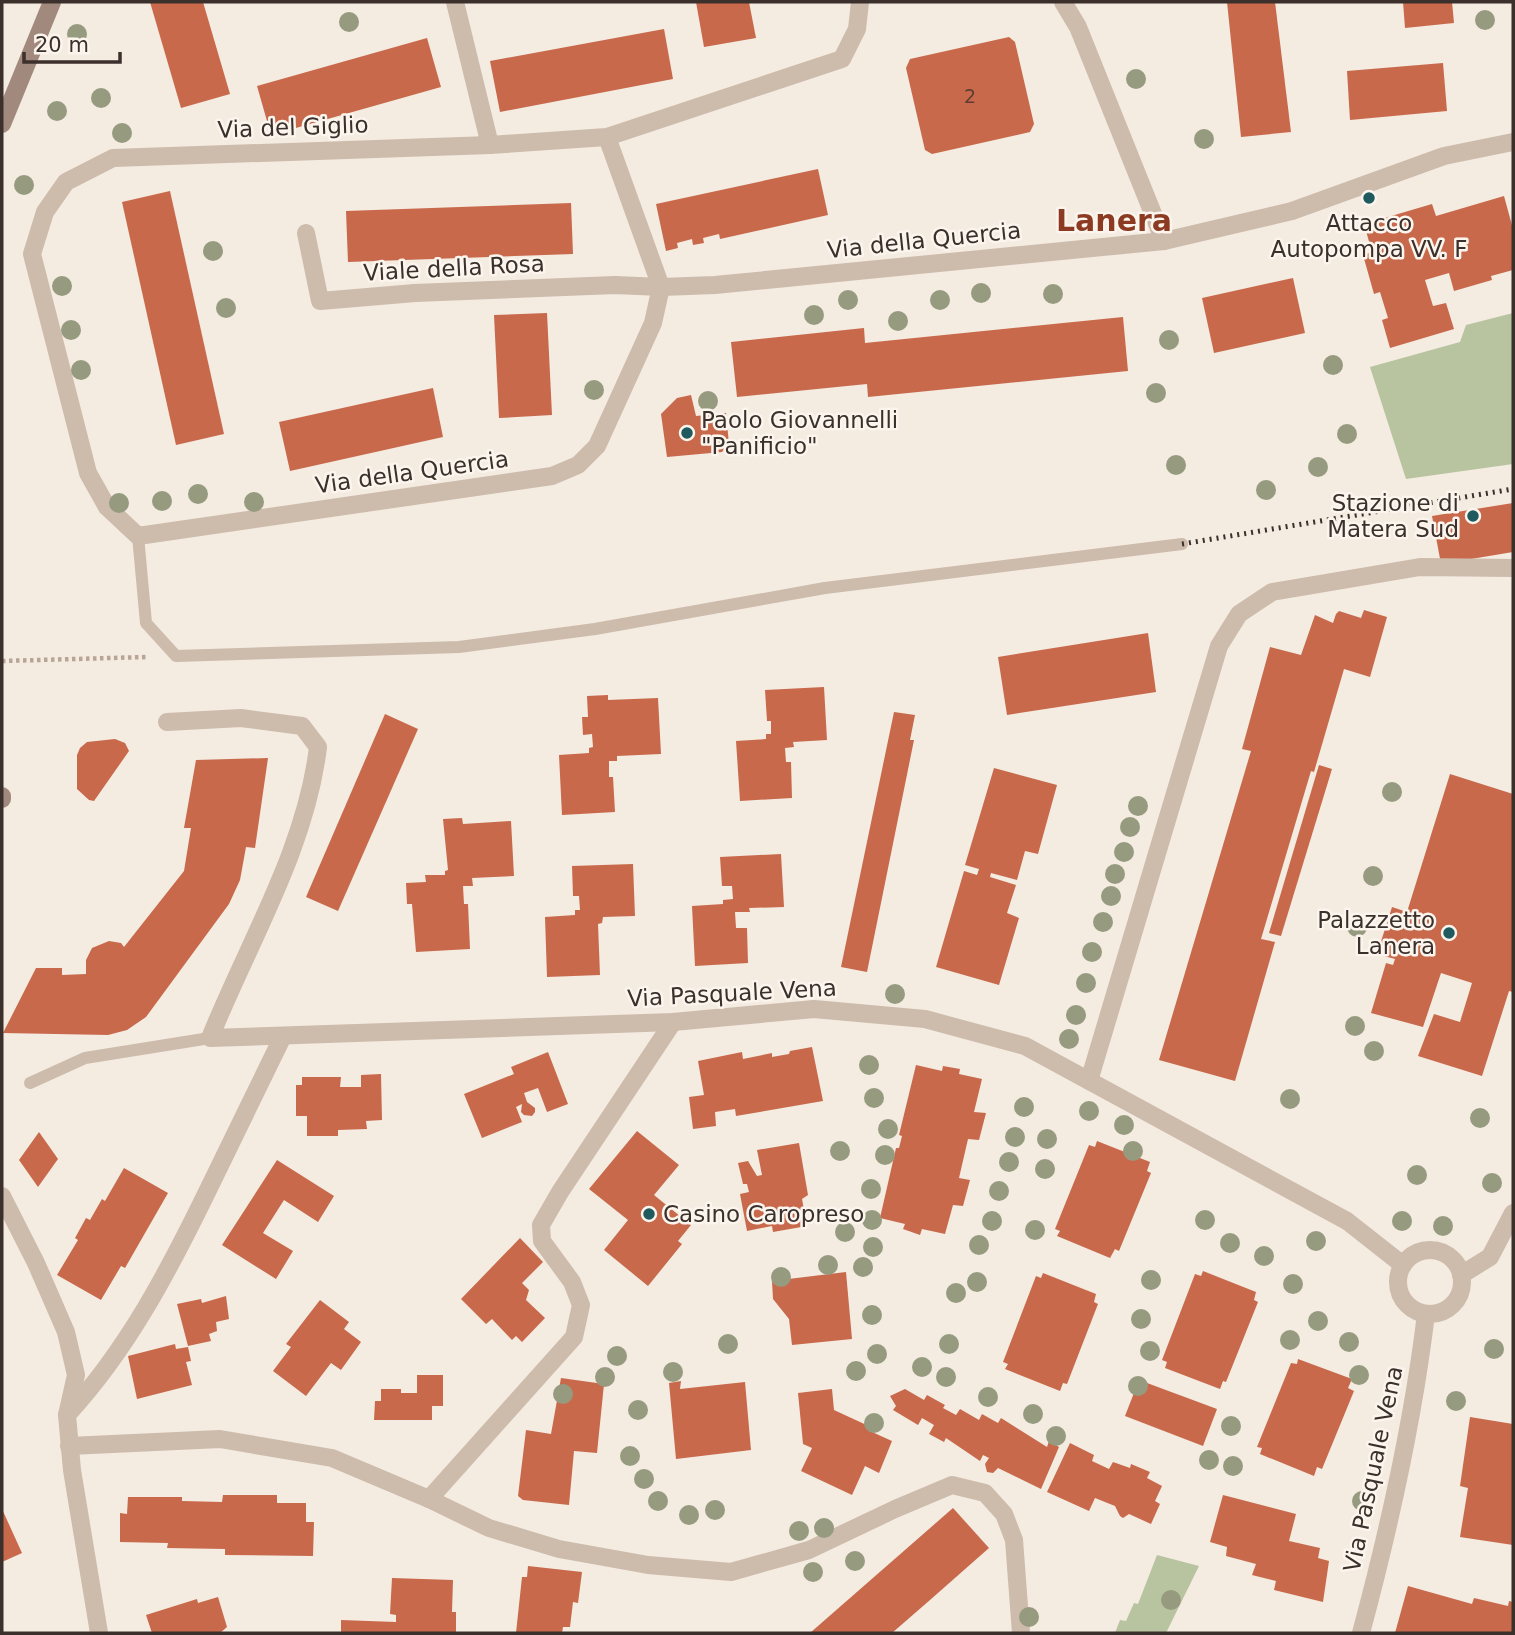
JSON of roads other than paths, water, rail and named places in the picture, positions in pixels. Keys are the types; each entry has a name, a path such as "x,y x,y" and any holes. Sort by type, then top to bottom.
{"main road":[{"path":"2,124 52,2"}],"street":[{"path":"455,2 490,145"},
{"name":"Via del Giglio","path":"138,536 107,507 88,473 32,254 45,212 66,182 113,158 490,145 607,137 842,59 857,29 860,2"},
{"path":"1063,2 1078,27 1164,241"},
{"path":"607,137 661,287"},
{"name":"Via della Quercia","path":"138,536 552,476 578,465 597,446 653,323 661,287 729,284 1164,241 1292,211 1444,156 1513,142"},
{"name":"Viale della Rosa","path":"306,233 320,301 415,293 615,285 661,287"},
{"path":"1090,1081 1219,646 1239,614 1272,592 1285,589 1420,567 1513,568"},
{"path":"167,722 241,718 302,726 318,747 315,777 279,885 232,983 210,1038"},
{"name":"Via Pasquale Vena","path":"210,1038 673,1021 814,1009 925,1019 1025,1046 1347,1222 1403,1265"},
{"path":"429,1499 574,1337 581,1305 572,1282 542,1241 541,1225 673,1021"},
{"path":"67,1415 94,1386 169,1270 283,1036"},
{"path":"2,1196 36,1262 66,1332 76,1376 67,1415 69,1446 99,1633"},
{"path":"1461,1275 1490,1257 1513,1213"},
{"path":"1431,1250 1450,1258 1461,1275 1462,1285 1454,1304 1436,1314 1416,1312 1406,1305 1398,1286 1403,1265 1420,1251 1431,1250"},
{"name":"Via Pasquale Vena","path":"1361,1633 1382,1555 1419,1375 1426,1314"},
{"path":"69,1446 220,1439 332,1458 489,1528 559,1549 648,1564 731,1572 809,1550 952,1485 985,1493 1004,1514 1014,1540 1021,1633"}],"lane":[{"path":"138,536 146,623 176,656 459,647 595,629 825,588 1182,544"},
{"path":"30,1083 85,1058 210,1038"}],"railway":[{"path":"1182,544 1513,489"}],"place":[{"name":"Attacco Autopompa VV. F","path":"1369,198"},
{"name":"Paolo Giovannelli \"Panificio\"","path":"687,433"},
{"name":"Stazione di Matera Sud","path":"1473,516"},
{"name":"Palazzetto Lanera","path":"1449,933"},
{"name":"Casino Caropreso","path":"649,1214"}],"district":[{"name":"Lanera","path":"1114,220"}]}
